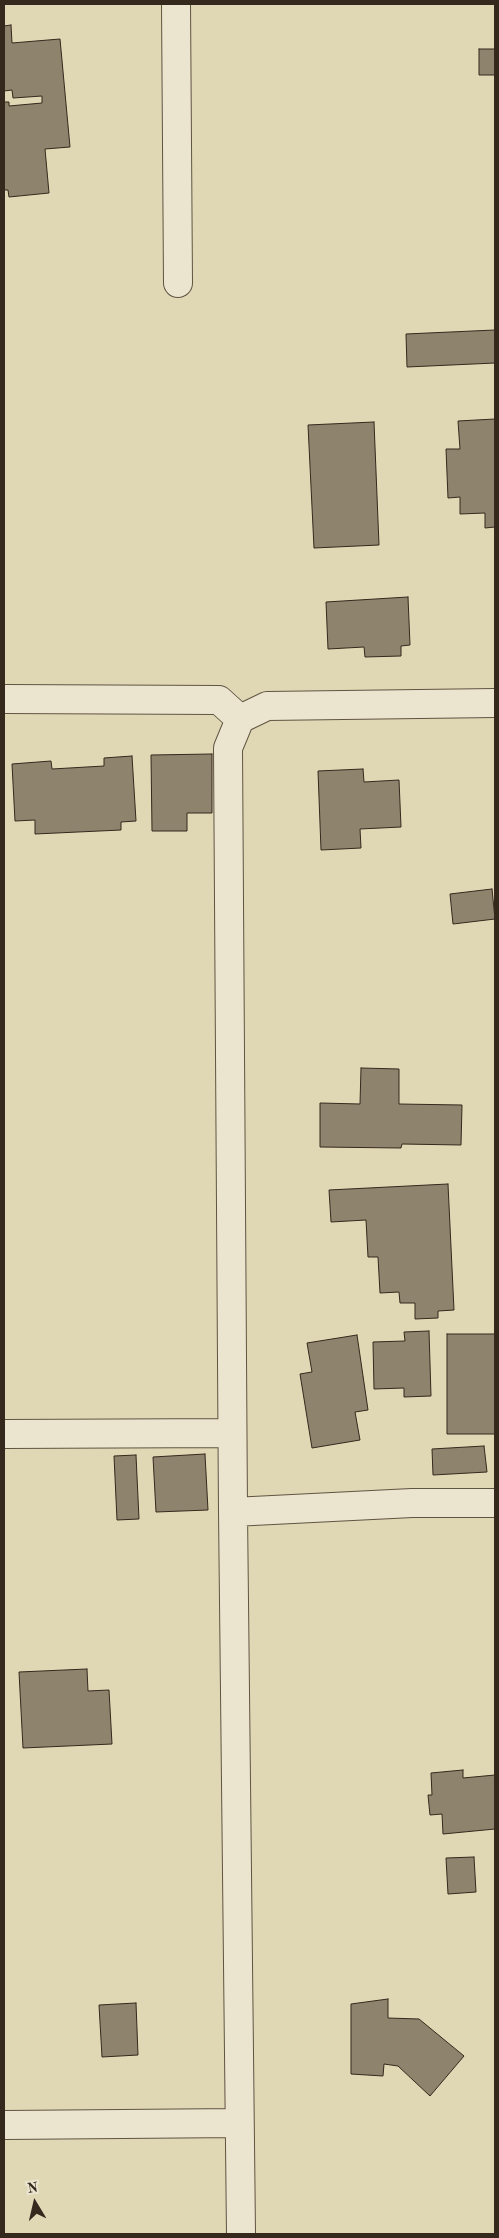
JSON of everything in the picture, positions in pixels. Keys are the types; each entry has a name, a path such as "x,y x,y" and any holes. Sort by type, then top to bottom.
{"street":[{"path":"176,4 178,283"},
{"path":"4,699 219,700 240,720"},
{"path":"241,2234 238,2123 228,748 240,720 267,706 495,702"},
{"path":"4,1434 232,1433"},
{"path":"233,1512 412,1503 495,1503"},
{"path":"4,2125 238,2123"}],"building":[{"path":"11,25 12,43 60,39 70,147 45,149 49,193 9,197 8,190 4,190 4,102 9,102 9,106 42,103 42,96 13,98 12,90 4,91 4,26"},
{"path":"479,49 495,49 495,75 479,75"},
{"path":"495,330 495,363 407,367 406,334"},
{"path":"495,419 495,527 485,528 485,513 460,514 460,497 448,498 446,449 460,449 458,421"},
{"path":"374,422 379,545 314,548 308,425"},
{"path":"408,597 410,645 401,646 401,656 365,657 364,647 328,649 326,602"},
{"path":"212,754 212,813 187,813 187,831 152,831 151,755"},
{"path":"132,756 136,821 121,822 121,830 35,834 35,820 15,821 12,764 51,761 52,769 104,766 104,758"},
{"path":"363,769 364,782 399,780 401,827 360,829 361,848 321,850 318,771"},
{"path":"492,889 495,919 453,924 450,894"},
{"path":"361,1068 399,1069 399,1104 462,1105 461,1145 402,1144 401,1148 320,1147 320,1103 360,1104"},
{"path":"448,1184 454,1310 438,1311 438,1318 415,1319 415,1303 400,1303 399,1292 380,1293 378,1257 368,1257 366,1220 331,1222 329,1190"},
{"path":"429,1331 431,1396 404,1397 404,1388 374,1389 373,1342 405,1341 404,1332"},
{"path":"447,1334 495,1334 495,1434 447,1434"},
{"path":"357,1335 368,1410 355,1412 360,1440 312,1448 300,1374 312,1372 307,1343"},
{"path":"484,1446 487,1472 433,1475 432,1449"},
{"path":"205,1454 208,1510 156,1512 153,1457"},
{"path":"136,1455 139,1519 117,1520 114,1456"},
{"path":"87,1669 88,1691 109,1690 112,1744 23,1748 19,1672"},
{"path":"463,1770 463,1778 495,1775 495,1829 443,1834 442,1814 430,1815 428,1795 432,1795 431,1773"},
{"path":"474,1857 476,1892 448,1894 446,1858"},
{"path":"388,1999 388,2018 419,2019 464,2056 430,2096 398,2066 384,2064 383,2076 351,2074 351,2004"},
{"path":"136,2003 138,2055 102,2057 99,2005"}]}
